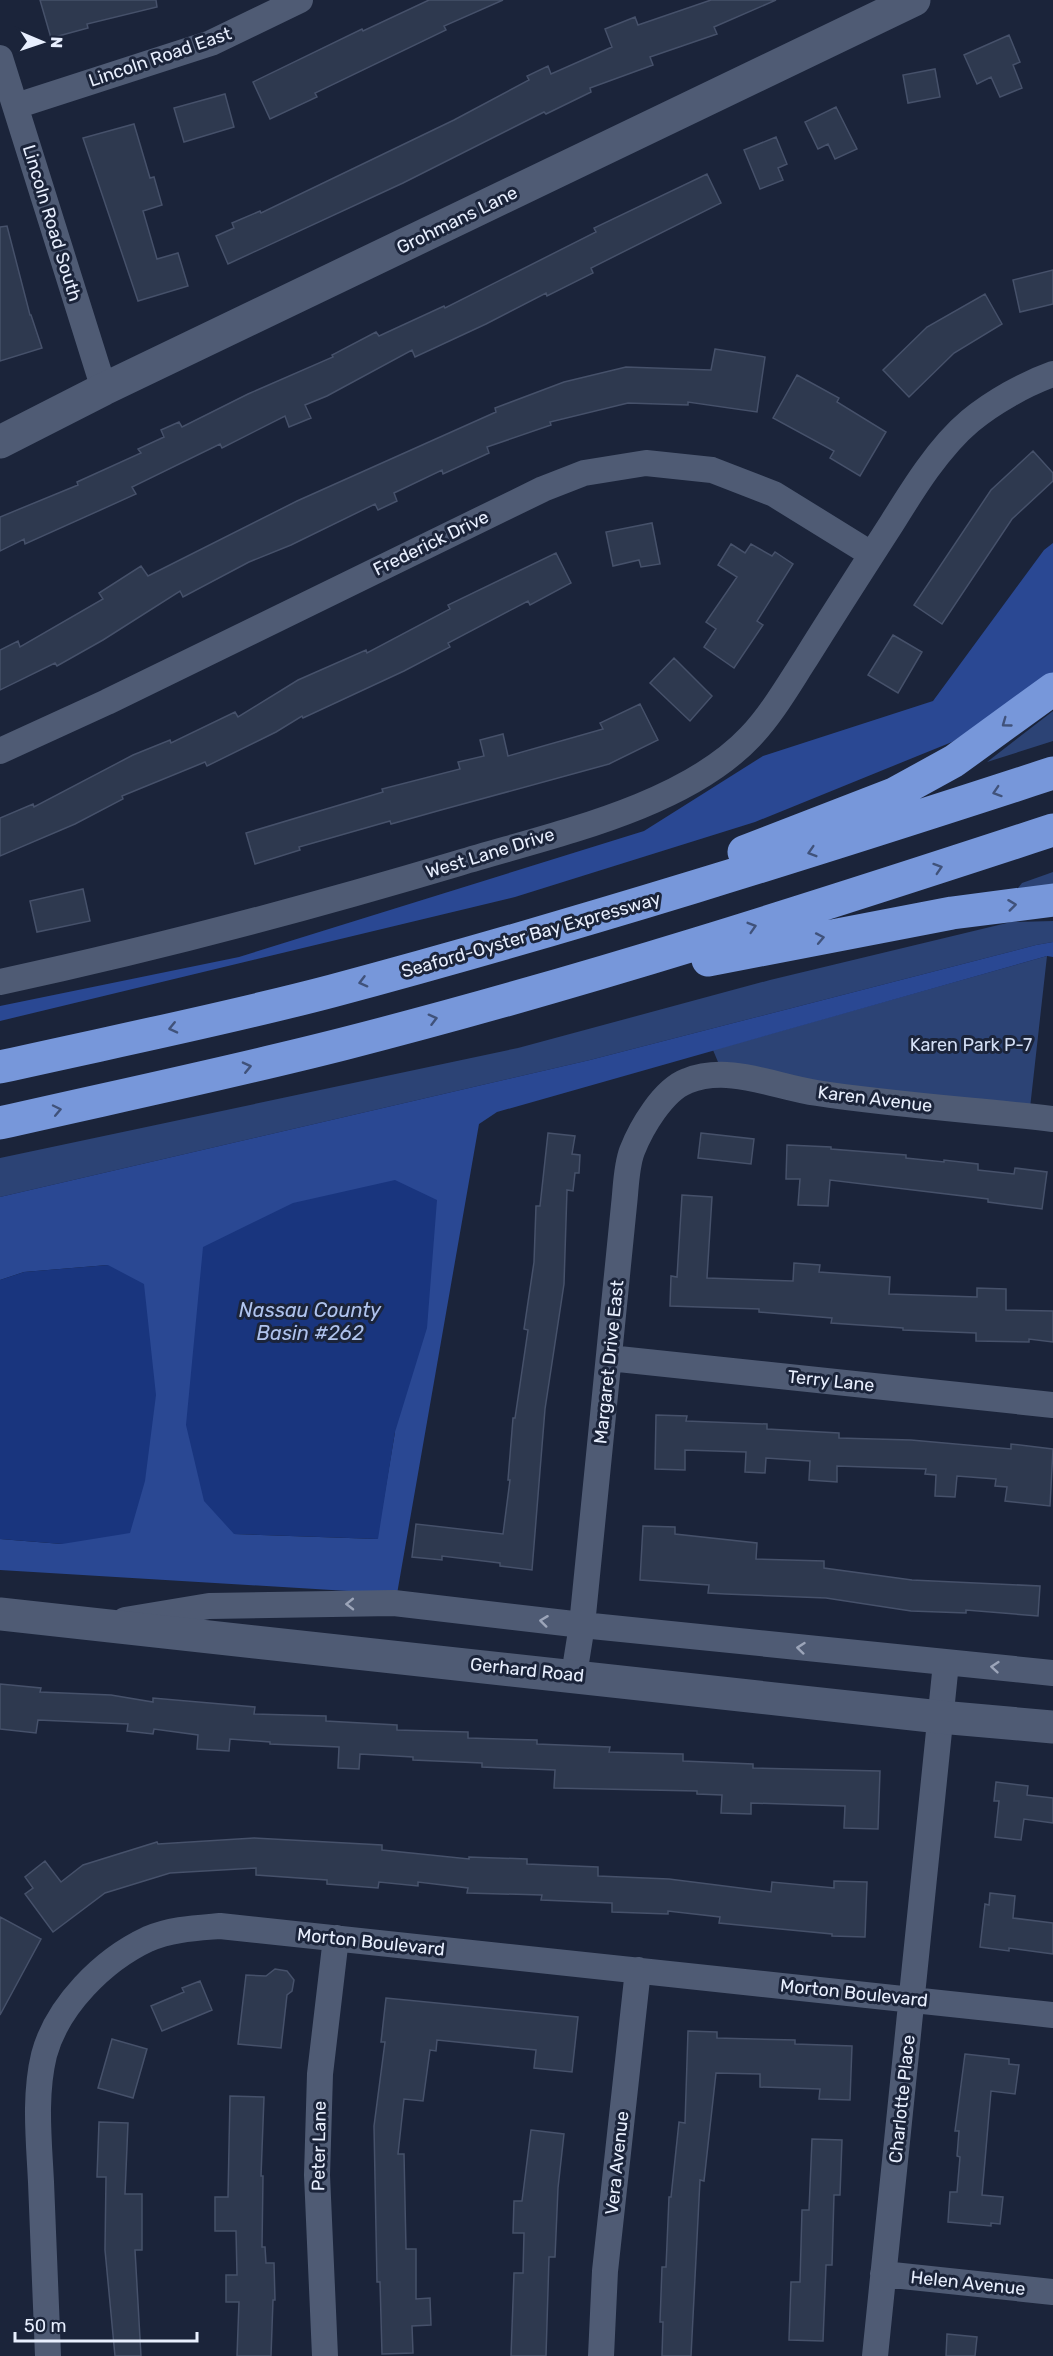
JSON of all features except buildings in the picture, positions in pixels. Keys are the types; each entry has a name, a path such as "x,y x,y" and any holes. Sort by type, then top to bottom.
{"highway":[{"path":"501,945 894,795 954,760 1053,689"},
{"name":"Seaford-Oyster Bay Expressway","path":"0,1067 329,991 501,945 831,846 1053,773"},
{"path":"0,1123 342,1044 515,997 847,898 1053,830"},
{"path":"515,997 952,913 1053,900"}],"street":[{"name":"Lincoln Road East","path":"16,106 211,43 273,6 300,0"},
{"name":"Grohmans Lane","path":"0,442 104,389 914,0"},
{"name":"Lincoln Road South","path":"0,58 104,389"},
{"name":"West Lane Drive","path":"0,982 334,900 590,824 643,804 688,783 717,764 750,737 789,684 926,469 969,422 1004,398 1053,374"},
{"name":"Frederick Drive","path":"0,751 543,489 584,473 646,463 712,470 774,494 871,554"},
{"name":"Karen Avenue","path":"699,1078 723,1074 816,1093 1053,1119"},
{"name":"Margaret Drive East","path":"574,1675 582,1625 624,1205 632,1153 645,1125 663,1098 685,1081 699,1078"},
{"name":"Terry Lane","path":"609,1358 1053,1405"},
{"path":"105,1624 209,1606 394,1603 582,1625 1053,1673"},
{"name":"Gerhard Road","path":"0,1614 574,1675 940,1717 1053,1727"},
{"name":"Charlotte Place","path":"875,2356 946,1663"},
{"name":"Morton Boulevard","path":"48,2356 38,2130 39,2086 45,2054 58,2023 83,1987 108,1964 149,1939 184,1928 220,1926 1053,2015"},
{"name":"Peter Lane","path":"325,2356 317,2175 320,2074 336,1938"},
{"name":"Vera Avenue","path":"601,2356 605,2271 638,1970"},
{"name":"Helen Avenue","path":"883,2274 1053,2292"}],"green space":[{"path":"1053,711 1053,741 987,762"},
{"path":"1053,872 1053,888 1018,888 1022,883"},
{"path":"1053,921 1053,942 590,1060 0,1197 0,1158 518,1048 770,980 1011,922"},
{"name":"Karen Park P-7","path":"1047,956 1029,1117 723,1074 713,1050"}],"shaded area":[{"path":"1053,543 1053,676 952,742 755,822 515,897 0,1021 0,1006 239,957 644,831 763,756 933,701 1044,550"},
{"path":"1053,942 1053,957 1047,956 497,1112 479,1124 397,1594 0,1570 0,1539 62,1544 108,1265 24,1272 0,1280 0,1197 590,1060","holes":["395,1432 377,1539 234,1534"]}],"water":[{"name":"Nassau County Basin #262","path":"395,1180 437,1200 427,1328 395,1432 378,1539 234,1534 204,1501 186,1425 203,1247 293,1203"},
{"path":"108,1265 144,1284 156,1395 145,1481 130,1533 62,1544 0,1539 0,1280 24,1272"}]}
